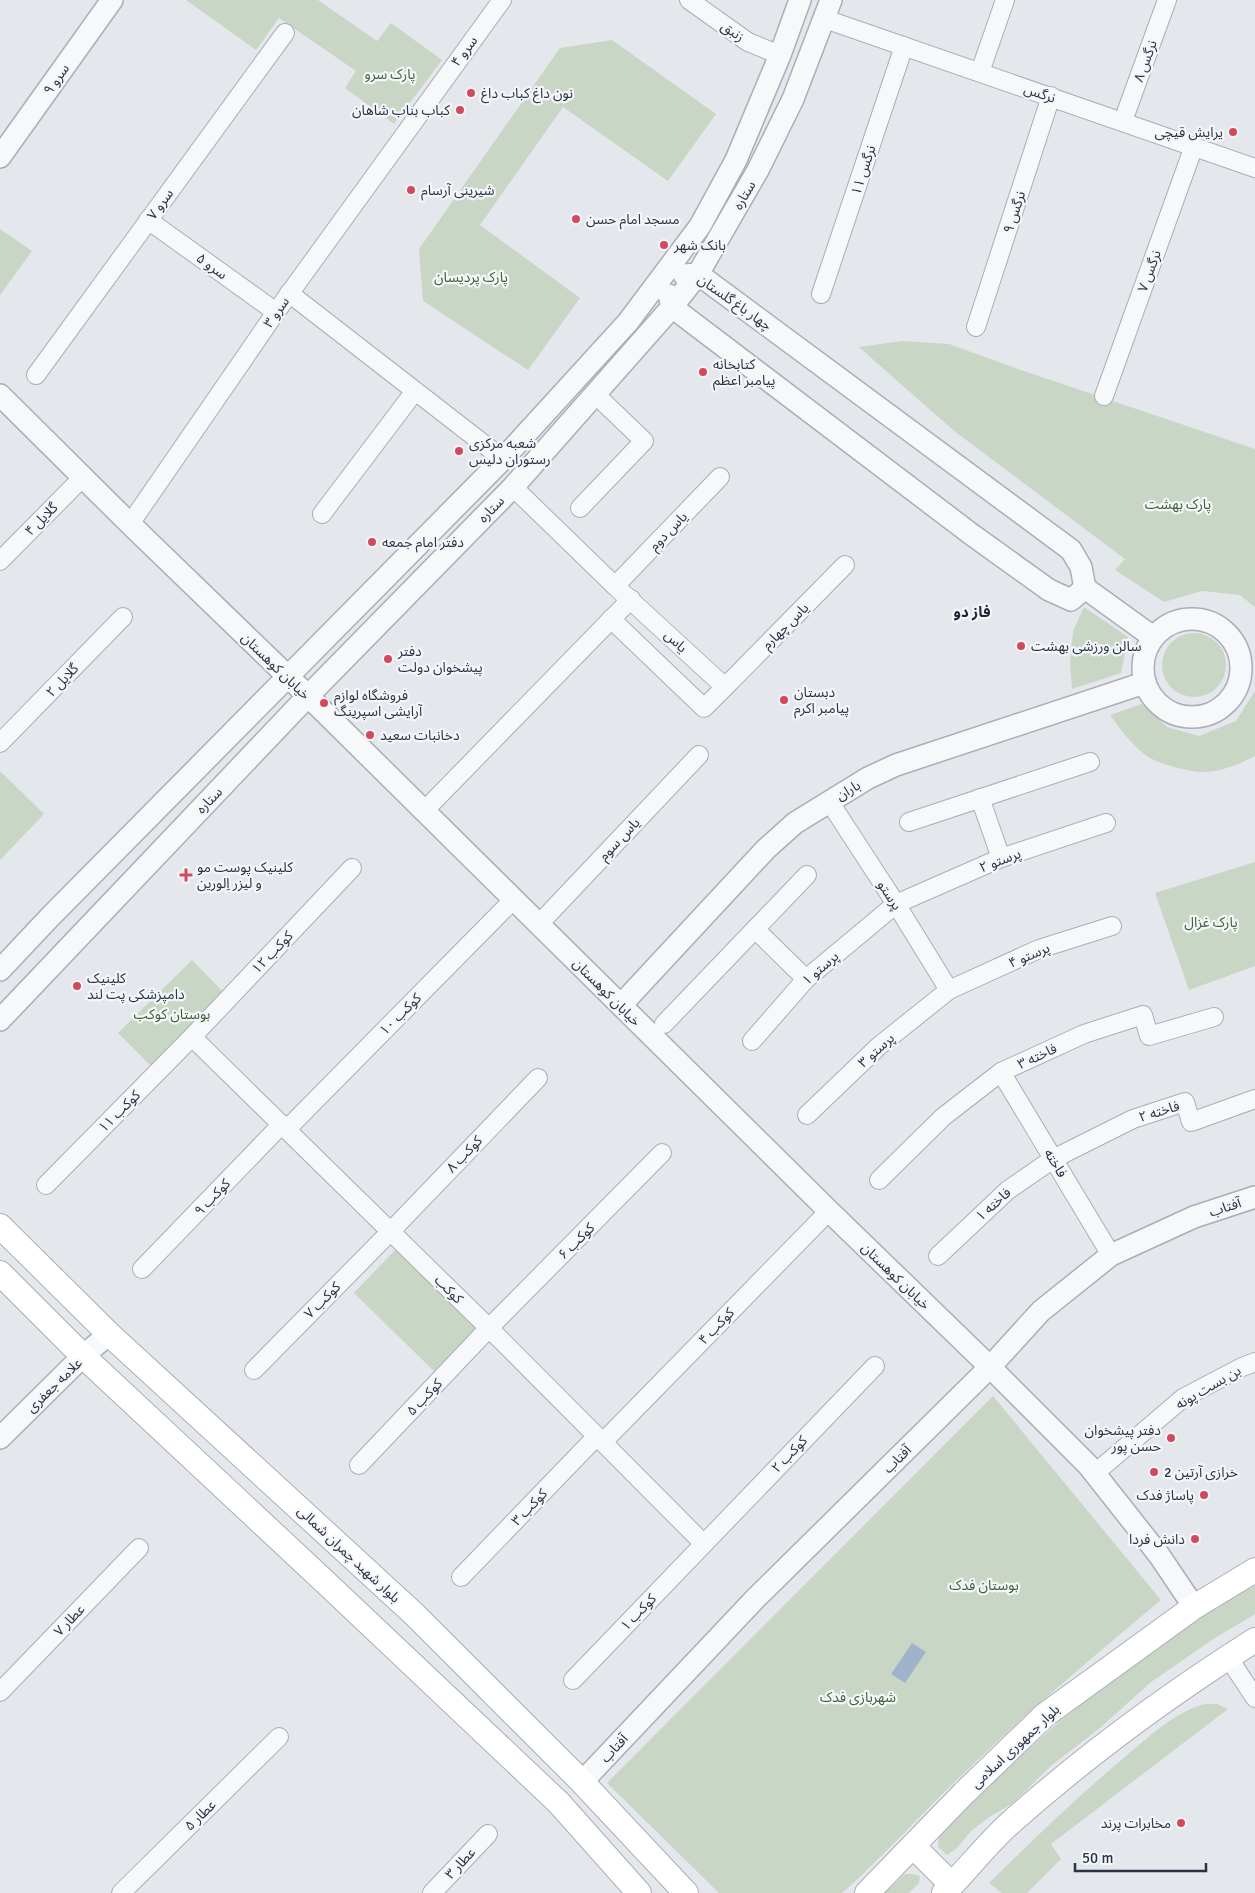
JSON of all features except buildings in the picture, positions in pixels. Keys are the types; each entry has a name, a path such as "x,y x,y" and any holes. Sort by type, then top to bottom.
{"main road":[{"name":"بلوار شهید چمران شمالی","path":"0,1226 109,1334 414,1614 582,1782 686,1893"},
{"path":"0,1273 83,1356 559,1803 639,1893"},
{"name":"بلوار جمهوری اسلامی","path":"867,1893 964,1793 1045,1715 1194,1607 1255,1570"},
{"path":"913,1846 948,1889 1008,1825 1088,1757 1228,1657 1255,1640"}],"street":[{"name":"سرو ۹","path":"0,157 112,0"},
{"name":"سرو ۴","path":"426,102 502,0"},
{"name":"ستاره","path":"0,970 503,459 628,322 700,226 736,160 780,55 800,0"},
{"path":"980,72 1005,0"},
{"name":"نرگس ۸","path":"1123,121 1166,0"},
{"name":"زنبق","path":"696,2 748,42 780,55"},
{"name":"ستاره","path":"0,1020 308,696 513,487 672,307 698,274 758,170 793,99 828,9"},
{"name":"نرگس","path":"828,9 904,46 1255,168"},
{"name":"سرو ۷","path":"36,374 285,33"},
{"name":"نرگس ۱۱","path":"821,294 904,46"},
{"name":"نرگس ۹","path":"976,327 1051,96"},
{"name":"سرو ۳","path":"130,524 289,293 426,102"},
{"name":"نرگس ۷","path":"1104,396 1194,146"},
{"name":"سرو ۵","path":"148,220 276,312"},
{"name":"چهار باغ گلستان","path":"663,276 698,274 1070,550 1081,567 1078,594"},
{"path":"663,276 672,307 971,534 1049,590 1078,594 1153,637"},
{"path":"289,293 503,459"},
{"path":"322,514 415,391"},
{"path":"580,508 644,441 595,394"},
{"name":"خیابان کوهستان","path":"0,395 990,1367 1094,1474 1159,1555 1194,1607"},
{"name":"گلایل ۴","path":"0,561 83,477"},
{"name":"یاس دوم","path":"615,586 720,477"},
{"name":"یاس","path":"513,487 615,586 725,686 704,708 611,619"},
{"name":"یاس چهارم","path":"725,686 845,565"},
{"path":"424,811 631,599"},
{"name":"گلایل ۲","path":"0,743 123,617"},
{"path":"1192,618 1214,623 1247,651 1242,664 1239,684 1231,698 1219,710 1204,716 1188,718 1169,712 1155,702 1144,683 1143,664 1146,650 1153,637 1161,629 1174,621 1192,618"},
{"name":"باران","path":"621,1005 766,849 794,823 829,801 868,778 896,765 1144,683"},
{"name":"یاس سوم","path":"539,924 699,755"},
{"path":"909,822 1090,762"},
{"path":"980,798 1000,858"},
{"name":"پرستو","path":"829,801 949,990"},
{"name":"پرستو ۲","path":"896,904 1000,858 1106,823"},
{"name":"کوکب ۱۲","path":"192,1037 352,868"},
{"path":"664,1024 807,874"},
{"name":"کوکب ۱۰","path":"285,1127 514,899"},
{"name":"پرستو ۱","path":"752,1041 806,978 896,904"},
{"name":"پرستو ۴","path":"949,990 1039,949 1112,926"},
{"path":"755,929 806,978"},
{"name":"پرستو ۳","path":"807,1115 879,1046 949,990"},
{"name":"فاخته ۳","path":"879,1180 943,1117 1001,1072 1084,1034 1143,1015 1149,1036 1214,1017"},
{"name":"کوکب","path":"192,1037 391,1231 704,1543"},
{"name":"کوکب ۱۱","path":"46,1185 192,1037"},
{"name":"فاخته","path":"1001,1072 1110,1255"},
{"name":"کوکب ۸","path":"391,1231 538,1078"},
{"name":"فاخته ۲","path":"1053,1159 1133,1119 1185,1102 1192,1122 1255,1099"},
{"name":"کوکب ۹","path":"142,1269 285,1127"},
{"name":"کوکب ۶","path":"489,1328 662,1154"},
{"name":"فاخته ۱","path":"938,1256 1008,1190 1053,1159"},
{"name":"آفتاب","path":"582,1782 755,1600 990,1367 1041,1311 1110,1255 1194,1217 1255,1197"},
{"name":"کوکب ۴","path":"600,1439 829,1211"},
{"name":"کوکب ۷","path":"254,1370 391,1231"},
{"name":"کوکب ۵","path":"358,1465 489,1328"},
{"name":"علامه جعفری","path":"0,1438 83,1356 109,1334"},
{"name":"بن بست پونه","path":"1094,1474 1184,1398 1255,1362"},
{"name":"کوکب ۲","path":"704,1543 875,1366"},
{"name":"کوکب ۳","path":"461,1577 600,1439"},
{"name":"کوکب ۱","path":"572,1680 704,1543"},
{"name":"عطار ۷","path":"0,1692 139,1548"},
{"path":"1228,1657 1255,1698"},
{"name":"عطار ۵","path":"121,1893 279,1737"},
{"name":"عطار ۳","path":"432,1893 488,1834"}],"green space":[{"name":"پارک سرو","path":"186,0 318,0 377,41 391,23 442,60 394,124 345,88 356,71 279,18 256,50"},
{"name":"پارک پردیسان","path":"612,40 716,114 668,181 563,107 480,225 580,298 528,370 423,301 419,249 560,48"},
{"path":"0,229 32,251 0,295"},
{"name":"پارک بهشت","path":"902,341 949,344 1255,449 1255,607 1240,595 1202,591 1164,602 1115,570 1125,559 953,430 859,347"},
{"path":"1084,607 1128,637 1121,673 1072,689 1070,662 1073,631"},
{"path":"1194,633 1212,639 1220,647 1226,665 1220,683 1212,691 1194,697 1176,691 1168,683 1162,665 1168,647 1176,639"},
{"path":"1255,691 1255,756 1237,765 1217,771 1192,771 1170,766 1152,759 1134,745 1110,715 1142,704 1167,727 1199,736 1236,721"},
{"path":"0,773 44,814 0,860"},
{"name":"پارک غزال","path":"1255,862 1255,966 1189,990 1155,893"},
{"name":"بوستان کوکب","path":"192,960 226,995 153,1068 118,1033"},
{"path":"397,1248 479,1328 436,1373 354,1293"},
{"name":"بوستان فدک","path":"993,1396 1161,1600 1086,1663 988,1750 842,1893 719,1893 607,1783"},
{"path":"1255,1586 1255,1614 1215,1638 1151,1682 1100,1728 1052,1765 1013,1803 972,1830 956,1849 947,1855 938,1847 939,1837 954,1820 1002,1773 1061,1720 1198,1615"},
{"path":"1205,1704 1217,1704 1228,1709 1051,1844 1061,1859 1027,1893 1002,1893 989,1883 1073,1802 1153,1733 1172,1719"},
{"path":"905,1874 920,1876 919,1883 909,1893 885,1893"}],"water":[{"path":"912,1643 926,1652 905,1683 891,1674"}],"place":[{"name":"نون داغ کباب داغ","path":"471,93"},
{"name":"کباب بناب شاهان","path":"460,110"},
{"name":"یرایش قیچی","path":"1233,132"},
{"name":"شیرینی آرسام","path":"411,190"},
{"name":"مسجد امام حسن","path":"576,219"},
{"name":"بانک شهر","path":"664,245"},
{"name":"کتابخانه پیامبر اعظم","path":"703,372"},
{"name":"شعبه مرکزی رستوران دلیس","path":"459,451"},
{"name":"دفتر امام جمعه","path":"372,542"},
{"name":"سالن ورزشی بهشت","path":"1021,646"},
{"name":"دفتر پیشخوان دولت","path":"388,659"},
{"name":"دبستان پیامبر اکرم","path":"784,700"},
{"name":"فروشگاه لوازم آرایشی اسپرینگ","path":"324,703"},
{"name":"دخانبات سعید","path":"370,735"},
{"name":"کلینیک پوست مو و لیزر اِلورین","path":"186,875"},
{"name":"کلینیک دامپزشکی پت لند","path":"77,986"},
{"name":"دفتر پیشخوان حسن پور","path":"1171,1438"},
{"name":"خرازی آرتین 2","path":"1154,1472"},
{"name":"پاساژ فدک","path":"1204,1495"},
{"name":"دانش فردا","path":"1195,1539"},
{"name":"مخابرات پرند","path":"1181,1823"}],"district":[{"name":"فاز دو","path":"972,612"}],"park label":[{"name":"شهربازی فدک","path":"858,1697"}]}
